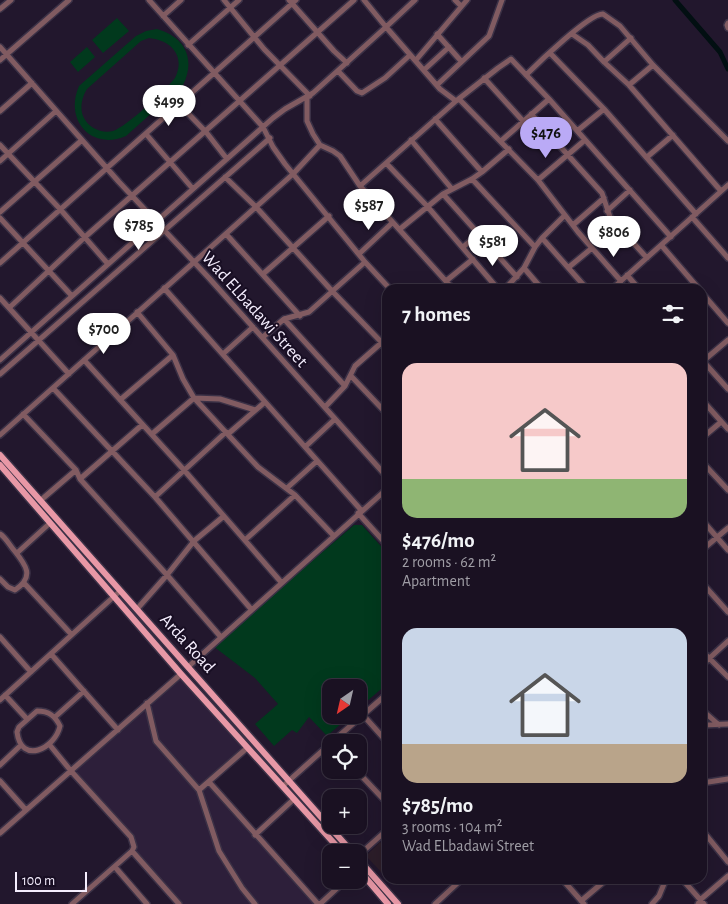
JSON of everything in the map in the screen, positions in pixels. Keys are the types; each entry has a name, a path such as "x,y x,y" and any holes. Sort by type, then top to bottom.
{"main road":[{"name":"Arda Road","path":"0,454 345,844"},
{"name":"Arda Road","path":"0,465 181,674 335,844"},
{"path":"367,869 398,904"},
{"path":"367,879 388,904"}],"street":[{"path":"0,9 10,0"},
{"path":"0,60 69,0"},
{"path":"149,0 263,127 273,147 293,174 358,254 385,284"},
{"path":"163,16 181,0"},
{"path":"224,0 279,66 308,97 307,120 320,145 340,156 360,186 449,284"},
{"path":"188,45 239,0"},
{"path":"9,308 85,237 133,197 170,162 354,0"},
{"path":"364,0 446,95 458,100 502,141 538,180 572,225 621,281"},
{"path":"1,358 263,127 285,109 308,97 415,0"},
{"path":"454,0 460,6"},
{"path":"416,60 467,0"},
{"path":"437,85 488,36 502,0"},
{"path":"0,263 214,74 292,1 317,32 347,63"},
{"path":"526,75 599,13 611,19 653,65 728,141"},
{"path":"728,23 728,28"},
{"path":"437,34 461,61"},
{"path":"572,34 588,45 629,85 721,191"},
{"path":"604,62 630,38"},
{"name":"Wad ELbadawi Street","path":"0,47 106,168 194,261 382,471"},
{"path":"424,70 449,47"},
{"path":"550,53 648,157 728,258"},
{"path":"338,71 359,94 385,78 410,54"},
{"path":"360,186 435,119 508,60 512,61 549,98 671,237"},
{"path":"629,85 653,65"},
{"path":"484,78 523,121"},
{"path":"0,111 32,83"},
{"path":"502,141 549,98"},
{"path":"180,104 206,132 227,159"},
{"path":"577,131 604,109"},
{"path":"0,161 56,111"},
{"path":"532,114 604,198 610,216 647,258"},
{"path":"435,119 482,172"},
{"path":"146,134 193,189"},
{"path":"648,157 673,135"},
{"path":"0,374 270,138"},
{"path":"0,212 82,140"},
{"path":"411,140 452,188"},
{"path":"538,180 585,140"},
{"path":"0,145 108,264"},
{"path":"0,435 293,174 320,145"},
{"path":"400,229 452,188 472,180 509,149"},
{"path":"386,163 427,206 494,284"},
{"path":"225,177 256,206 333,292 382,343 355,366 345,386 325,407"},
{"path":"472,180 535,247"},
{"path":"618,284 728,185"},
{"path":"607,210 630,190"},
{"path":"444,194 517,277"},
{"path":"572,225 604,198"},
{"path":"263,274 328,216"},
{"path":"510,284 524,268 542,238 565,216"},
{"path":"0,218 72,296"},
{"path":"358,254 392,223"},
{"path":"226,234 300,316"},
{"path":"463,247 479,234"},
{"path":"542,238 583,284"},
{"path":"662,246 695,284"},
{"path":"569,268 592,248"},
{"path":"446,281 473,258"},
{"path":"263,337 284,319 309,312 365,262"},
{"path":"524,268 538,284"},
{"path":"627,275 635,284"},
{"path":"164,288 318,461 382,539"},
{"path":"0,298 69,374"},
{"path":"707,299 728,323"},
{"path":"137,312 173,355 183,379 194,398 266,474 295,495 333,535"},
{"path":"284,319 345,386"},
{"path":"223,354 253,327"},
{"path":"707,358 728,340"},
{"path":"120,400 173,355"},
{"path":"84,360 184,470 281,582"},
{"path":"707,365 728,389"},
{"path":"351,376 382,409"},
{"path":"53,388 155,496 251,609"},
{"path":"152,434 194,398 220,399 255,410"},
{"path":"155,496 265,402"},
{"path":"707,406 728,429"},
{"path":"24,414 76,470 80,479 220,636"},
{"path":"305,447 335,419"},
{"path":"707,434 722,422"},
{"path":"80,479 142,425"},
{"path":"287,488 318,461"},
{"path":"707,467 728,490"},
{"path":"40,500 76,470"},
{"path":"188,666 382,493"},
{"path":"245,540 295,495"},
{"path":"137,609 194,541 224,516"},
{"path":"16,553 50,523"},
{"path":"707,526 728,550"},
{"path":"707,546 728,528"},
{"path":"0,534 26,567 27,575 24,583 13,590 0,579"},
{"path":"24,583 71,634"},
{"path":"707,589 728,612"},
{"path":"0,700 120,591"},
{"path":"0,637 31,672"},
{"path":"709,660 728,641"},
{"path":"51,654 118,730"},
{"path":"707,657 728,678"},
{"path":"0,833 181,674"},
{"path":"55,717 84,691"},
{"path":"5,695 27,719"},
{"path":"368,711 382,698"},
{"path":"147,703 156,740 199,790 219,851 242,888 255,904"},
{"path":"37,712 49,712 55,717 60,726 58,733 49,744 37,751 27,750 21,745 17,732 27,719 37,712"},
{"path":"707,714 719,725"},
{"path":"368,721 382,736"},
{"path":"342,734 353,724"},
{"path":"707,725 728,724"},
{"path":"49,744 131,837 134,844 132,851 72,904"},
{"path":"0,765 21,745"},
{"path":"199,790 247,748"},
{"path":"283,786 322,752"},
{"path":"364,779 382,798"},
{"path":"707,783 728,779"},
{"path":"0,781 26,810"},
{"path":"209,782 319,904 336,889"},
{"path":"255,835 294,799"},
{"path":"367,848 382,835"},
{"path":"707,836 728,862"},
{"path":"132,851 179,904"},
{"path":"115,867 147,904"},
{"path":"686,884 701,903 728,876"},
{"path":"434,904 454,884"},
{"path":"566,884 583,903 602,884"},
{"path":"652,904 664,884"}],"shaded area":[{"path":"181,674 247,748 209,782 317,904 180,904 132,851 131,837 71,771"},
{"path":"380,842 382,844 382,873 367,857"}],"green space":[{"path":"117,18 129,31 103,53 92,40"},
{"path":"157,29 175,37 181,43 188,58 187,75 183,85 126,136 113,140 92,136 78,121 75,110 75,99 79,86 136,36 146,31","holes":["149,38 157,39 170,46 177,56 179,63 175,78 146,107 119,128 105,132 92,127 86,122 81,107 87,89 141,41"]},
{"path":"87,47 95,57 78,72 70,62"},
{"path":"354,525 362,525 382,547 382,688 368,700 368,679 322,679 322,724 341,724 329,734 325,734 309,717 297,733 292,730 274,746 255,724 278,704 255,678 213,646"}],"waterway":[{"path":"675,0 720,52 728,69"}]}
